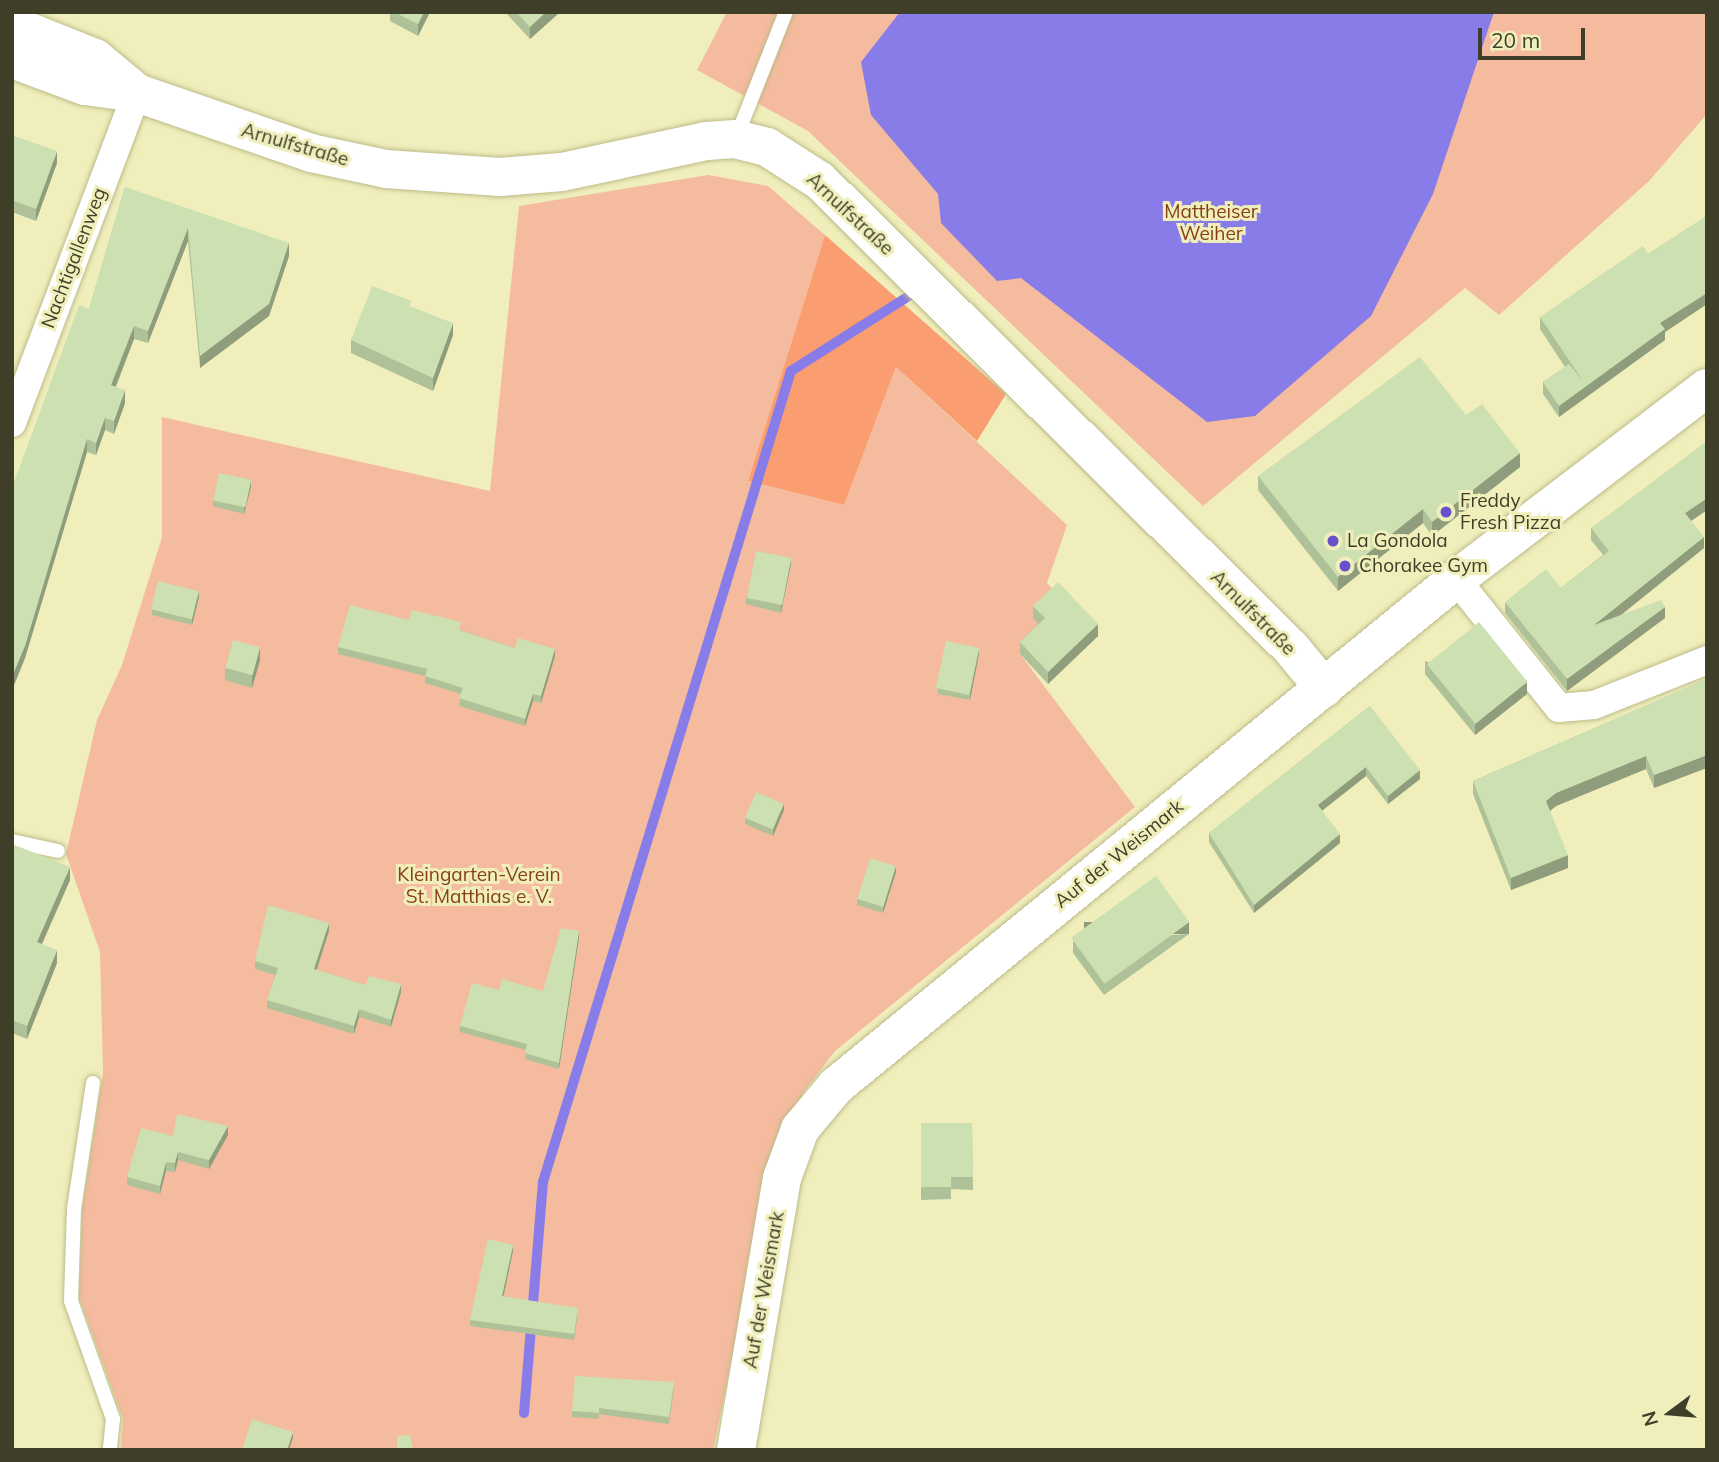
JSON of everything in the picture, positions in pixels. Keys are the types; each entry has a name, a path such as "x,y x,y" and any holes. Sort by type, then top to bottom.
{"street":[{"name":"Arnulfstraße","path":"12,25 95,58 137,93"},
{"name":"Arnulfstraße","path":"12,59 85,86 137,93 311,153 429,174 562,172 735,139 767,148 820,181 1291,648 1324,688"},
{"name":"Nachtigallenweg","path":"12,423 137,93"},
{"name":"Auf der Weismark","path":"736,1450 782,1178 800,1129 836,1086 1456,579 1707,388"},
{"path":"1456,579 1559,708 1594,705 1707,660"}],"lane":[{"path":"735,139 786,12"},
{"path":"12,841 58,851"},
{"path":"93,1083 74,1209 71,1301 113,1419 110,1450"}],"green space":[{"name":"Mattheiser Weiher","path":"727,12 1707,12 1707,114 1649,181 1499,315 1465,288 1203,506 808,131 697,70"},
{"name":"Kleingarten-Verein St. Matthias e. V.","path":"708,175 768,186 825,235 748,481 844,505 896,367 1067,525 1047,583 1058,594 1044,630 1020,654 1135,807 835,1051 803,1093 765,1200 713,1450 121,1450 123,1419 79,1297 82,1211 103,1073 100,952 66,854 97,720 122,665 162,537 162,417 490,491 519,206"}],"shaded area":[{"name":"Mattheiser Weiher","path":"900,12 1494,12 1433,194 1371,316 1255,416 1207,422 1021,278 997,281 941,223 938,194 871,115 861,62"},
{"path":"825,235 1006,394 977,441 896,367 844,505 748,481"}],"building":[{"path":"394,12 424,12 418,24"},
{"path":"516,12 546,12 530,27"},
{"path":"12,135 57,151 36,209 12,200"},
{"path":"125,187 289,243 269,304 200,356 188,228 148,331 134,326 111,385 125,390 114,421 105,418 96,443 87,439 25,646 12,677 12,488 79,305 89,309"},
{"path":"1707,216 1707,293 1660,323 1665,329 1559,406 1543,382 1569,364 1583,381 1540,317 1643,246 1648,254"},
{"path":"372,286 412,301 409,306 453,323 433,378 351,340"},
{"path":"1420,357 1466,415 1482,404 1520,453 1432,522 1423,509 1338,577 1258,476"},
{"path":"1707,441 1707,498 1685,513 1704,537 1594,625 1661,600 1665,607 1567,679 1505,602 1546,569 1561,588 1609,551 1591,528"},
{"path":"219,473 251,480 245,507 213,500"},
{"path":"756,551 791,558 782,605 747,598"},
{"path":"158,581 199,591 192,619 151,609"},
{"path":"1058,582 1098,624 1048,672 1020,642 1045,618 1033,606"},
{"path":"350,605 409,620 412,610 461,622 459,630 515,648 518,638 555,649 541,696 533,694 525,719 459,698 463,688 425,676 427,669 338,647"},
{"path":"1479,622 1527,682 1475,724 1427,664"},
{"path":"233,640 260,647 253,675 225,668"},
{"path":"946,641 979,648 969,695 936,688"},
{"path":"1707,679 1707,755 1654,775 1646,756 1556,793 1546,801 1568,855 1511,878 1473,781"},
{"path":"1370,706 1420,770 1388,796 1366,767 1318,805 1340,834 1254,905 1209,833"},
{"path":"756,792 784,804 773,829 745,818"},
{"path":"12,844 70,867 37,942 57,950 27,1026 12,1020"},
{"path":"870,858 896,866 883,907 857,899"},
{"path":"1156,876 1190,922 1105,984 1071,938"},
{"path":"268,905 329,923 314,969 366,985 369,976 401,984 391,1020 359,1009 354,1026 267,1000 278,968 255,961"},
{"path":"561,928 579,931 559,1063 525,1053 527,1044 460,1026 472,983 499,990 502,979 543,991"},
{"path":"177,1114 228,1126 209,1160 178,1152 175,1163 166,1162 160,1186 127,1177 141,1128 173,1136"},
{"path":"921,1123 972,1123 973,1177 951,1177 951,1187 921,1187"},
{"path":"488,1239 513,1245 502,1296 578,1308 574,1334 470,1320"},
{"path":"575,1376 674,1382 669,1417 599,1408 599,1413 572,1411"},
{"path":"252,1419 293,1432 287,1450 242,1450"},
{"path":"410,1435 413,1450 397,1450 397,1436"}],"waterway":[{"path":"524,1413 543,1182 791,371 907,297"}],"place":[{"name":"Freddy Fresh Pizza","path":"1446,512"},
{"name":"La Gondola","path":"1333,541"},
{"name":"Chorakee Gym","path":"1345,566"}]}
